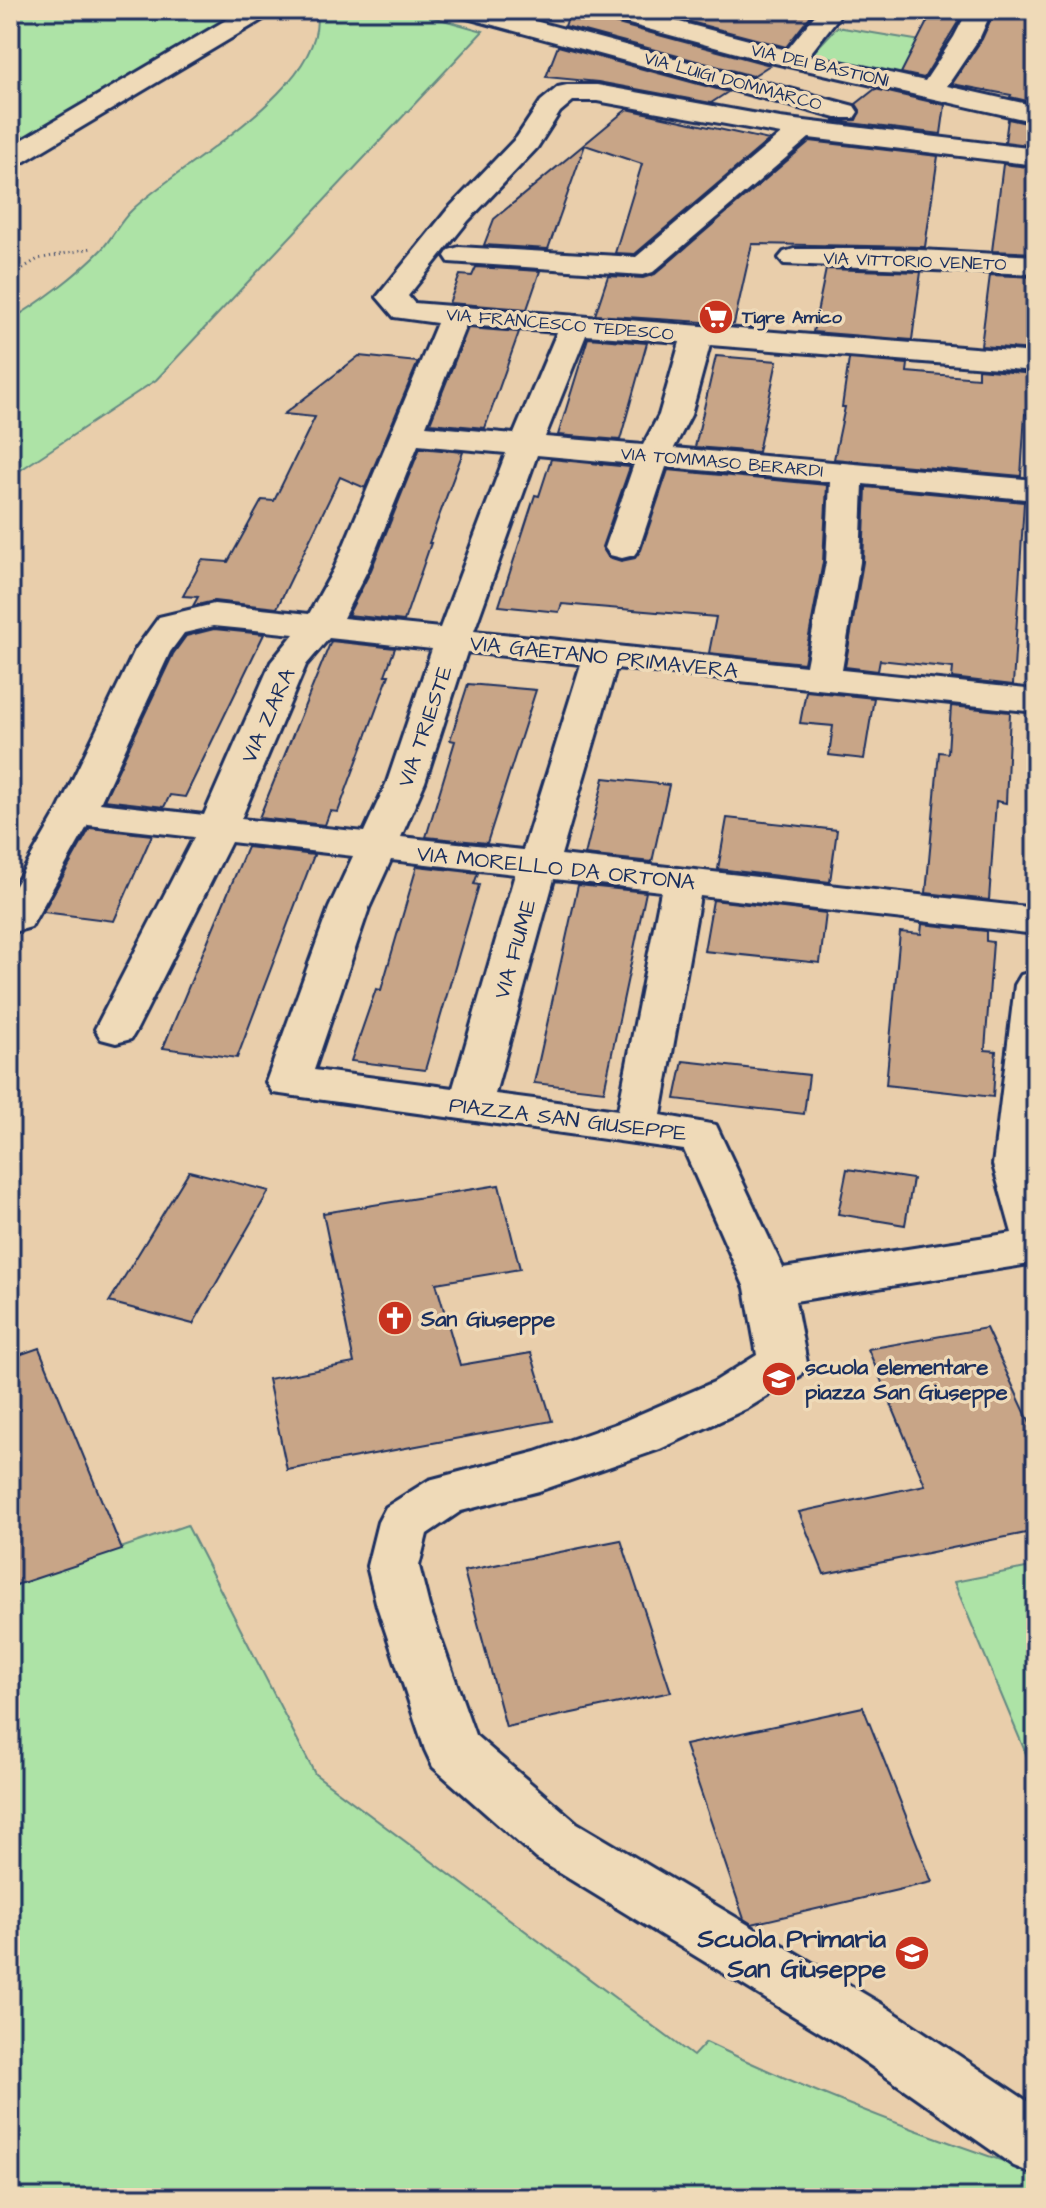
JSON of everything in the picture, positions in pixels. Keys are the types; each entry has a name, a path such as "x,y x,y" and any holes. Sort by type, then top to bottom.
{"street":[{"path":"10,158 261,10"},
{"name":"VIA LUIGI DOMMARCO","path":"465,10 1002,152"},
{"name":"VIA DEI BASTIONI","path":"605,10 672,18 793,59 1036,114"},
{"path":"793,59 832,10"},
{"path":"931,91 967,37 980,10"},
{"name":"VIA FRANCESCO TEDESCO","path":"803,129 597,93 567,93 550,107 527,142 466,204 392,297 405,311 1036,362"},
{"path":"459,256 643,266 803,129 1036,157"},
{"name":"VIA VITTORIO VENETO","path":"794,258 900,258 1036,265"},
{"name":"VIA ZARA","path":"116,1029 218,828 289,662 321,625 351,569 455,315"},
{"name":"VIA TRIESTE","path":"288,1082 349,908 406,782 453,640 525,445 575,325"},
{"path":"622,548 653,456 675,415 697,335"},
{"name":"VIA TOMMASO BERARDI","path":"407,434 1036,490"},
{"path":"822,680 843,562 847,474"},
{"name":"VIA GAETANO PRIMAVERA","path":"76,812 153,650 172,625 214,615 1036,701"},
{"name":"VIA FIUME","path":"470,1105 602,655"},
{"path":"17,918 76,812"},
{"name":"VIA MORELLO DA ORTONA","path":"76,812 1036,921"},
{"path":"637,1126 683,881"},
{"path":"1035,1004 1016,1165 1036,1236"},
{"name":"PIAZZA SAN GIUSEPPE","path":"288,1082 700,1136 769,1288"},
{"path":"1036,1246 769,1288 783,1363 731,1395 642,1435 539,1471 447,1494 404,1522 393,1566 403,1606 453,1750 557,1841 862,2025 1036,2144"}],"path":[{"path":"10,276 19,268 44,257 92,248"}],"green space":[{"path":"10,10 243,10 31,142 10,151"},
{"path":"316,10 407,10 483,31 156,380 10,477 10,320 70,278 102,249 132,210 276,95 300,67 314,39"},
{"path":"837,27 951,46 925,86 808,58"},
{"path":"187,1525 315,1774 693,2056 706,2042 869,2112 1036,2172 1036,2198 10,2198 10,1569 17,1584"},
{"path":"1036,1566 1036,1767 1032,1768 954,1582"}],"building":[{"path":"571,10 590,10 595,18 770,65 753,76 565,26"},
{"path":"645,10 815,10 786,47"},
{"path":"933,10 963,14 924,78 901,73"},
{"path":"995,10 1036,14 1036,103 952,84 982,39"},
{"path":"558,46 728,92 711,103 598,82 546,77"},
{"path":"875,89 945,105 941,134 833,121 856,120 860,110 856,104"},
{"path":"627,109 769,140 635,254 615,253 642,164 585,145 548,249 484,245 494,219"},
{"path":"1008,119 1036,125 1036,146 1005,142"},
{"path":"810,141 938,156 925,247 752,244 734,324 595,315 608,276 643,278 655,274"},
{"path":"1003,164 1036,168 1036,253 992,251"},
{"path":"476,267 540,271 527,309 449,303 460,275 472,276"},
{"path":"826,269 921,272 912,340 813,332"},
{"path":"990,275 1036,277 1036,350 981,346"},
{"path":"468,328 519,332 485,428 430,423"},
{"path":"588,338 647,343 620,440 558,435"},
{"path":"359,356 418,362 365,488 340,477 277,608 214,601 193,606 198,597 183,596 202,560 228,562 262,500 274,501 315,417 284,414"},
{"path":"716,356 777,361 758,452 695,447"},
{"path":"849,359 908,364 907,372 978,378 978,369 1034,374 1030,415 1025,414 1021,476 834,459 845,407 842,407"},
{"path":"420,448 463,452 404,621 348,615 371,570"},
{"path":"551,459 630,467 602,547 608,557 621,561 635,558 641,550 668,470 827,485 823,562 804,663 709,653 716,617 562,604 559,612 499,606 535,495 539,496"},
{"path":"866,487 1024,502 1013,685 952,678 953,668 880,660 878,671 845,667 863,562"},
{"path":"214,629 264,634 185,797 170,795 164,807 104,800 173,654 186,636"},
{"path":"331,641 395,648 385,675 389,675 338,812 330,811 325,825 259,818"},
{"path":"468,684 536,690 487,843 426,837 455,741 450,740"},
{"path":"806,691 874,698 864,759 829,755 833,726 800,723"},
{"path":"951,706 1010,712 1006,803 996,801 989,900 926,893 939,752 948,753"},
{"path":"604,778 669,785 652,862 585,855"},
{"path":"727,818 837,830 830,882 718,869"},
{"path":"90,828 152,835 114,921 43,912"},
{"path":"247,847 314,855 237,1058 163,1048"},
{"path":"417,866 478,873 474,884 479,885 425,1070 351,1061 376,989 381,990"},
{"path":"578,885 646,892 604,1091 534,1083"},
{"path":"713,900 826,913 820,963 704,951"},
{"path":"922,924 986,931 986,941 993,942 985,1050 996,1051 993,1097 886,1085 900,932 921,934"},
{"path":"683,1061 809,1075 804,1114 675,1099"},
{"path":"847,1169 913,1179 905,1225 838,1214"},
{"path":"189,1171 269,1191 193,1324 109,1302"},
{"name":"San Giuseppe","path":"499,1185 520,1269 436,1283 460,1365 531,1353 552,1421 287,1470 268,1379 354,1363 323,1213"},
{"path":"986,1328 1036,1436 1036,1531 824,1574 799,1512 925,1485 868,1349"},
{"path":"39,1348 122,1550 10,1587 10,1358"},
{"path":"621,1540 671,1692 506,1727 464,1571"},
{"path":"863,1707 932,1882 752,1924 744,1919 685,1745"}],"place":[{"name":"Tigre Amico","path":"716,317"},
{"name":"San Giuseppe","path":"395,1318"},
{"name":"scuola elementare piazza San Giuseppe","path":"779,1379"},
{"name":"Scuola Primaria San Giuseppe","path":"912,1953"}]}
